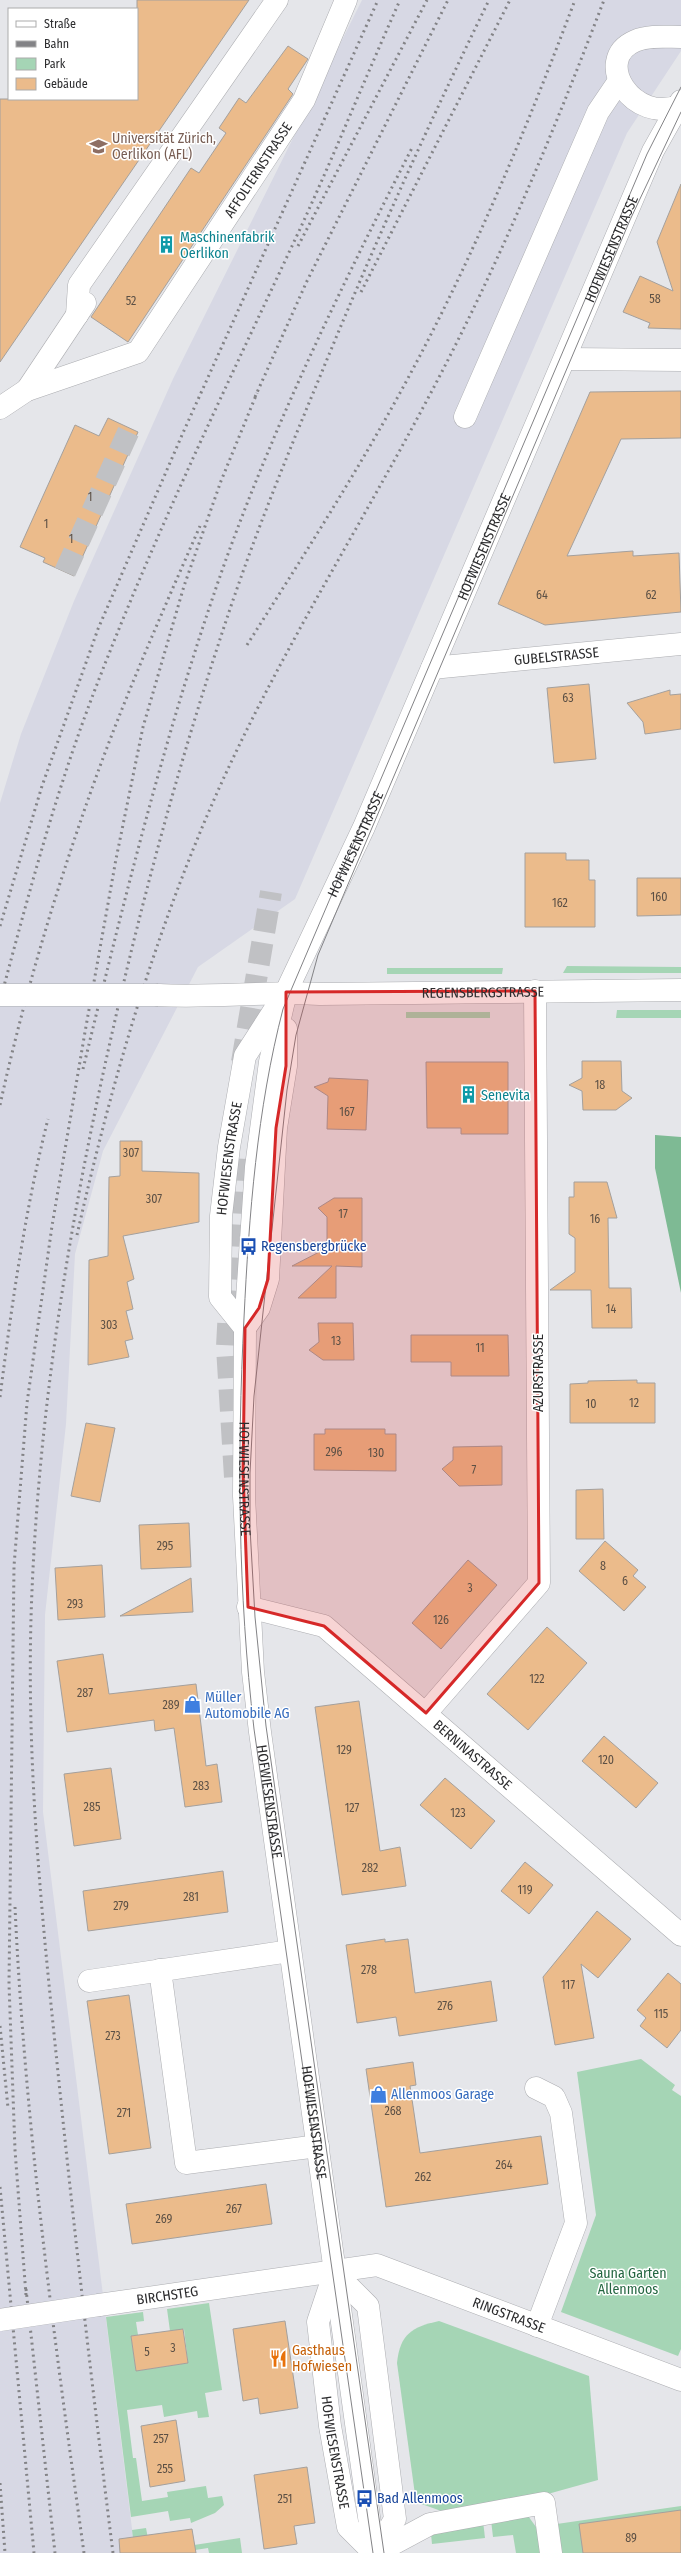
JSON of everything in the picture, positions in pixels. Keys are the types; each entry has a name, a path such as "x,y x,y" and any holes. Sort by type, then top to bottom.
{"street":[{"name":"AFFOLTERNSTRASSE","path":"27,390 77,315 79,285 277,0"},
{"name":"AFFOLTERNSTRASSE","path":"0,408 27,390 138,352 304,100 346,0"},
{"path":"680,104 662,110 648,107 630,98 619,81 617,70 619,59 633,42 650,38 681,37"},
{"path":"465,417 598,112 619,81"},
{"name":"HOFWIESENSTRASSE","path":"245,1328 220,1298 222,1216 229,1147 245,1056 286,992 364,827 566,359 653,151 680,104"},
{"path":"77,315 184,158"},
{"path":"566,359 681,360"},
{"name":"GUBELSTRASSE","path":"432,668 681,644"},
{"name":"REGENSBERGSTRASSE","path":"286,992 320,994 681,990"},
{"name":"AZURSTRASSE","path":"426,1713 539,1583 535,991"},
{"path":"0,995 218,996 286,992"},
{"name":"HOFWIESENSTRASSE","path":"286,992 286,1066 276,1128 268,1279 259,1308 245,1328 243,1473 248,1607 255,1695 318,2146 334,2272 318,2322 330,2426 348,2527 375,2553"},
{"name":"BERNINASTRASSE","path":"248,1607 324,1626 681,1935"},
{"path":"89,1981 290,1951"},
{"path":"160,1970 186,2164 318,2146"},
{"path":"536,2088 554,2097 561,2113 576,2223 537,2326"},
{"name":"RINGSTRASSE","path":"334,2272 377,2265 681,2380"},
{"path":"334,2272 368,2306 395,2519 375,2553"},
{"name":"BIRCHSTEG","path":"0,2320 334,2272"},
{"path":"375,2553 430,2524 544,2503 551,2553"}],"highlighted area":[{"path":"535,991 539,1583 426,1713 324,1626 248,1607 243,1473 245,1328 259,1308 268,1279 276,1128 286,1066 286,992"}],"shaded area":[{"path":"362,0 681,0 681,51 627,133 295,899 198,967 103,1151 75,1254 66,1424 45,1615 43,1812 135,2553 0,2553 0,803 21,734 74,601 173,379"}],"green space":[{"path":"567,966 681,967 681,973 563,973"},
{"path":"387,968 503,968 502,974 387,974"},
{"path":"617,1010 681,1010 681,1018 616,1018"},
{"path":"406,1012 490,1012 490,1018 406,1018"},
{"path":"655,1135 681,1137 681,1293 655,1168"},
{"name":"Sauna Garten Allenmoos","path":"641,2059 675,2085 672,2090 681,2096 681,2349 678,2356 561,2312 596,2215 577,2072"},
{"path":"209,2303 222,2390 205,2393 209,2417 198,2418 197,2411 164,2417 162,2405 127,2410 133,2458 136,2458 142,2501 168,2497 167,2492 206,2486 208,2498 222,2496 224,2505 215,2513 191,2523 190,2518 170,2521 168,2511 131,2517 106,2317 143,2312 144,2321 136,2322 138,2335 131,2336 136,2371 188,2363 184,2329 170,2331 167,2309"},
{"path":"439,2321 589,2376 598,2480 537,2497 444,2512 416,2502 397,2363 401,2345 409,2333 421,2326"},
{"path":"681,2506 681,2553 516,2553 513,2535 493,2537 491,2520 526,2513 536,2527"},
{"path":"483,2521 485,2538 432,2544 431,2534"},
{"path":"146,2528 149,2544 135,2553 132,2530"},
{"path":"240,2538 242,2553 209,2553 208,2548 195,2550 194,2545"}],"building":[{"path":"137,0 249,0 0,362 0,99 138,100"},
{"name":"Maschinenfabrik Oerlikon","path":"288,46 308,59 288,89 293,94 128,342 91,317 191,168 199,173 226,133 219,128 239,98 246,103"},
{"path":"681,184 681,329 648,328 650,323 623,312 640,276 673,291 657,242"},
{"path":"681,391 681,438 621,439 567,556 633,551 633,556 679,553 681,612 545,625 498,604 590,392"},
{"path":"108,418 138,432 74,576 43,562 45,558 20,547 75,425 99,436"},
{"path":"589,684 596,759 554,763 547,688"},
{"path":"670,690 670,695 681,694 681,729 645,734 643,722 627,703"},
{"path":"525,853 566,853 566,860 589,860 589,880 595,880 595,927 525,927"},
{"path":"637,878 681,878 681,915 637,916"},
{"path":"582,1061 621,1061 622,1091 632,1098 616,1110 583,1110 582,1091 569,1085 582,1078"},
{"name":"Senevita","path":"426,1062 508,1062 508,1134 461,1134 461,1128 427,1128"},
{"path":"329,1078 368,1080 366,1130 327,1129 328,1096 314,1087 328,1082"},
{"path":"120,1141 142,1141 142,1171 199,1173 199,1222 123,1236 134,1279 127,1282 133,1309 126,1311 133,1339 125,1341 129,1357 88,1365 89,1260 108,1256 109,1177 120,1176"},
{"path":"574,1182 607,1182 617,1218 608,1218 609,1288 631,1288 632,1328 592,1328 591,1290 550,1290 575,1272 575,1238 569,1234 569,1197 574,1197"},
{"path":"334,1198 362,1198 362,1267 336,1266 336,1298 298,1298 332,1266 292,1266 327,1248 327,1217 318,1208"},
{"path":"318,1323 353,1323 354,1360 323,1360 309,1350 319,1342"},
{"path":"411,1335 508,1335 509,1376 451,1376 451,1362 411,1362"},
{"path":"637,1380 637,1383 655,1383 655,1423 570,1423 570,1384 588,1383 588,1381"},
{"path":"86,1423 115,1428 100,1502 71,1496"},
{"path":"325,1429 385,1429 385,1434 396,1434 396,1471 314,1470 314,1434 325,1434"},
{"path":"502,1446 502,1485 459,1486 442,1469 453,1460 453,1447"},
{"path":"603,1489 604,1539 576,1539 576,1490"},
{"path":"189,1523 191,1567 141,1569 139,1525"},
{"path":"605,1541 638,1570 633,1576 646,1587 624,1611 579,1571"},
{"path":"468,1560 497,1585 441,1649 412,1623"},
{"path":"102,1565 105,1617 58,1620 55,1568"},
{"path":"191,1578 193,1612 120,1616"},
{"path":"547,1627 587,1663 528,1730 487,1694"},
{"path":"103,1654 109,1694 196,1684 206,1766 217,1764 222,1802 185,1807 174,1728 155,1731 154,1720 67,1732 57,1661"},
{"path":"359,1701 380,1851 400,1847 406,1886 342,1895 315,1707"},
{"path":"604,1736 658,1783 636,1808 582,1761"},
{"path":"111,1768 121,1839 74,1846 64,1774"},
{"path":"445,1778 495,1821 471,1849 420,1805"},
{"path":"525,1862 553,1885 529,1914 501,1891"},
{"path":"223,1871 228,1912 88,1931 83,1891"},
{"path":"597,1911 631,1939 598,1978 581,1964 594,2038 555,2045 543,1977"},
{"path":"385,1939 385,1942 408,1939 415,1993 491,1981 497,2021 399,2036 396,2017 357,2023 346,1945"},
{"path":"668,1973 681,1984 681,2030 667,2048 640,2026 646,2018 637,2010"},
{"path":"129,1995 151,2148 109,2154 87,2001"},
{"path":"413,2062 416,2085 410,2086 420,2153 541,2136 548,2184 386,2207 366,2069"},
{"path":"266,2184 272,2224 132,2244 126,2204"},
{"path":"285,2321 298,2408 260,2414 258,2398 243,2401 233,2329"},
{"path":"183,2329 188,2363 136,2371 131,2336"},
{"path":"176,2420 185,2481 150,2487 141,2426"},
{"path":"307,2467 315,2523 294,2526 297,2544 264,2549 254,2475"},
{"path":"681,2510 681,2553 583,2553 579,2524"},
{"path":"192,2529 196,2553 120,2553 119,2539"}],"tunnel":[{"path":"65,572 130,428"},
{"path":"242,1062 271,892"},
{"path":"235,1477 227,1347 237,1156"}],"tram line":[{"path":"373,2553 254,1729 249,1678 240,1524 240,1421 246,1279 256,1162 267,1085 283,1009 647,154 681,87"},
{"path":"384,2553 266,1726 255,1617 250,1528 250,1473 254,1396 287,1090 296,1035 318,955 630,220 681,112"}],"railway":[{"path":"0,926 42,786 98,629 182,435 378,0"},
{"path":"0,1001 53,812 91,700 114,640 191,463 313,200 400,0"},
{"path":"298,246 427,0"},
{"path":"255,397 307,281 448,0"},
{"path":"113,2553 62,2116 40,1891 33,1782 30,1673 34,1543 40,1469 58,1321 82,1174 125,976 166,817 213,661 240,579 297,432 361,279 402,186 489,0"},
{"path":"361,292 510,0"},
{"path":"247,645 349,481 407,380 431,334 476,240 518,145 575,0"},
{"path":"77,1235 105,1119 138,1005 176,893 221,784 244,735 294,639 400,450 452,353 499,254 543,154 604,0"},
{"path":"83,1069 147,815 183,689 224,565 244,511 288,405 361,249 413,146"},
{"path":"26,2295 15,2150 9,1984 14,1566 27,1403 52,1226 85,1032 116,859 143,727 184,586 221,481 257,393"},
{"path":"0,1105 29,987 77,832 102,760 156,626 200,526"},
{"path":"0,1397 9,1327 26,1222 32,1188 48,1119"},
{"path":"15,1907 33,2150 62,2392 84,2553"},
{"path":"0,2026 8,2108"},
{"path":"0,2187 34,2553"},
{"path":"26,2289 55,2553"},
{"path":"0,2483 5,2553"}],"place":[{"name":"Universität Zürich, Oerlikon (AFL)","path":"99,146"},
{"name":"Maschinenfabrik Oerlikon","path":"167,245"},
{"name":"Senevita","path":"468,1095"},
{"name":"Regensbergbrücke","path":"248,1246"},
{"name":"Müller Automobile AG","path":"192,1705"},
{"name":"Allenmoos Garage","path":"378,2094"},
{"name":"Gasthaus Hofwiesen","path":"279,2358"},
{"name":"Bad Allenmoos","path":"364,2498"}]}
